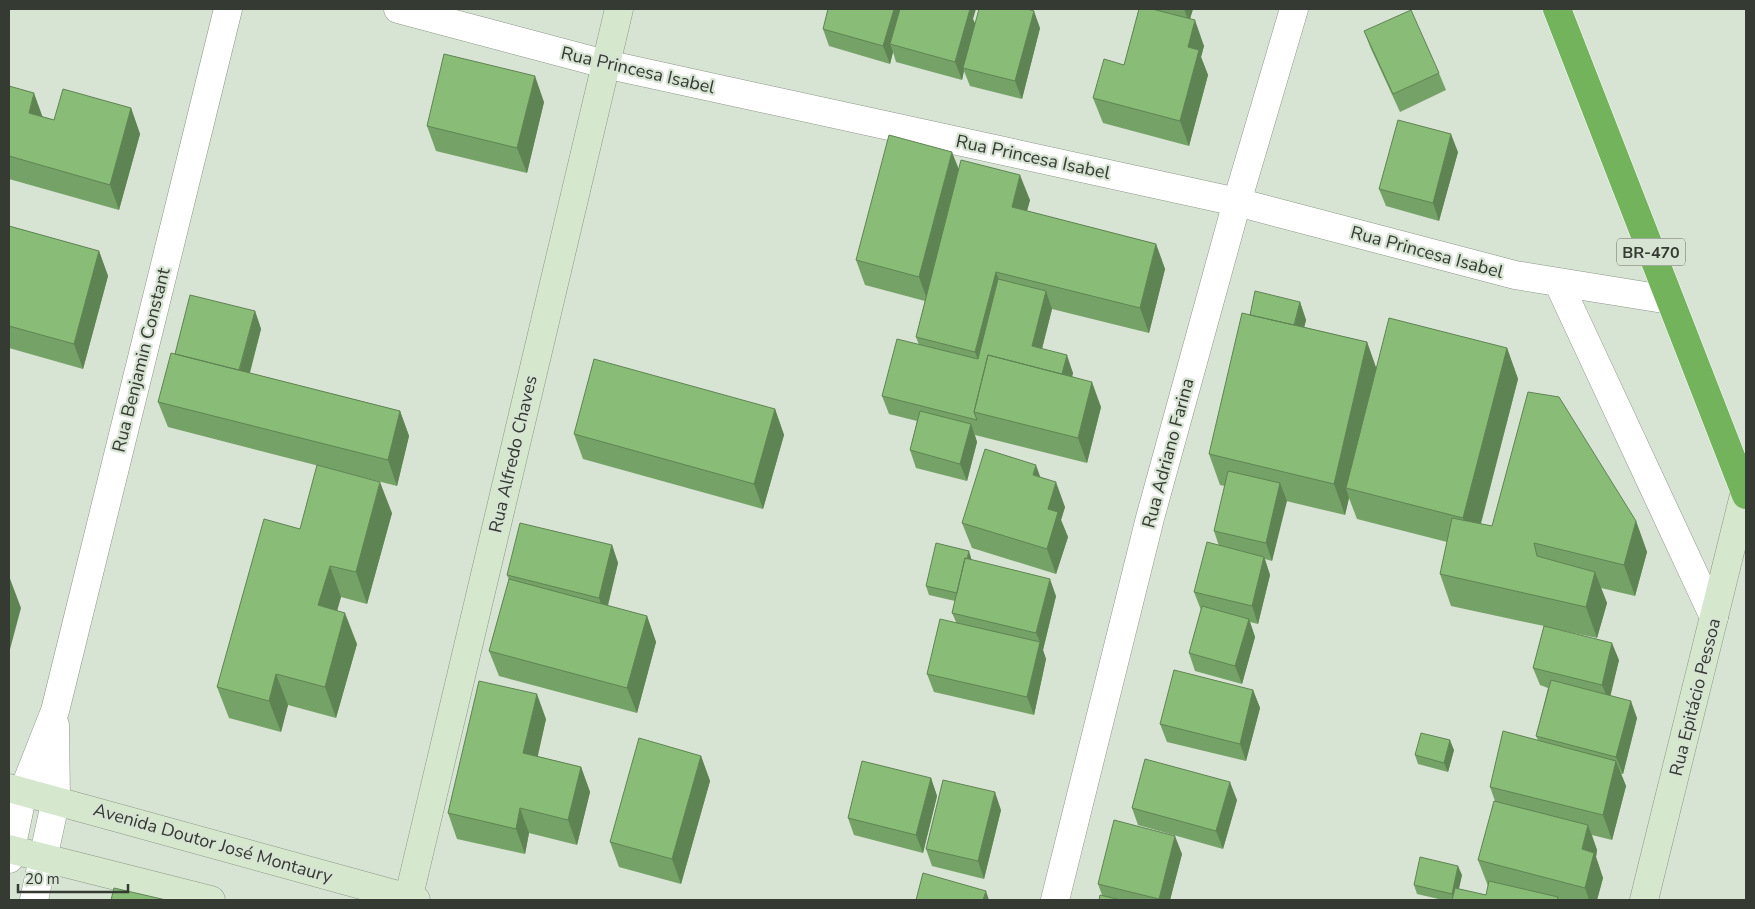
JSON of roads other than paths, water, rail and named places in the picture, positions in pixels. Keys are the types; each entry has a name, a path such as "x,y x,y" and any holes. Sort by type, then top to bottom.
{"highway":[{"name":"BR-470","path":"1557,9 1746,492"}],"street":[{"name":"Rua Benjamin Constant","path":"9,853 16,790 55,711 228,9"},
{"name":"Rua Princesa Isabel","path":"398,9 605,64 1237,202 1515,275 1670,300"},
{"name":"Rua Alfredo Chaves","path":"411,900 619,9"},
{"name":"Rua Adriano Farina","path":"1055,900 1150,518 1237,202 1294,9"},
{"path":"1558,282 1714,616"},
{"name":"Rua Epitácio Pessoa","path":"1644,900 1746,492"},
{"name":"Rua Benjamin Constant","path":"34,900 56,800 55,711"},
{"name":"Avenida Doutor José Montaury","path":"16,790 411,900"},
{"path":"9,853 43,858 211,900"}]}
